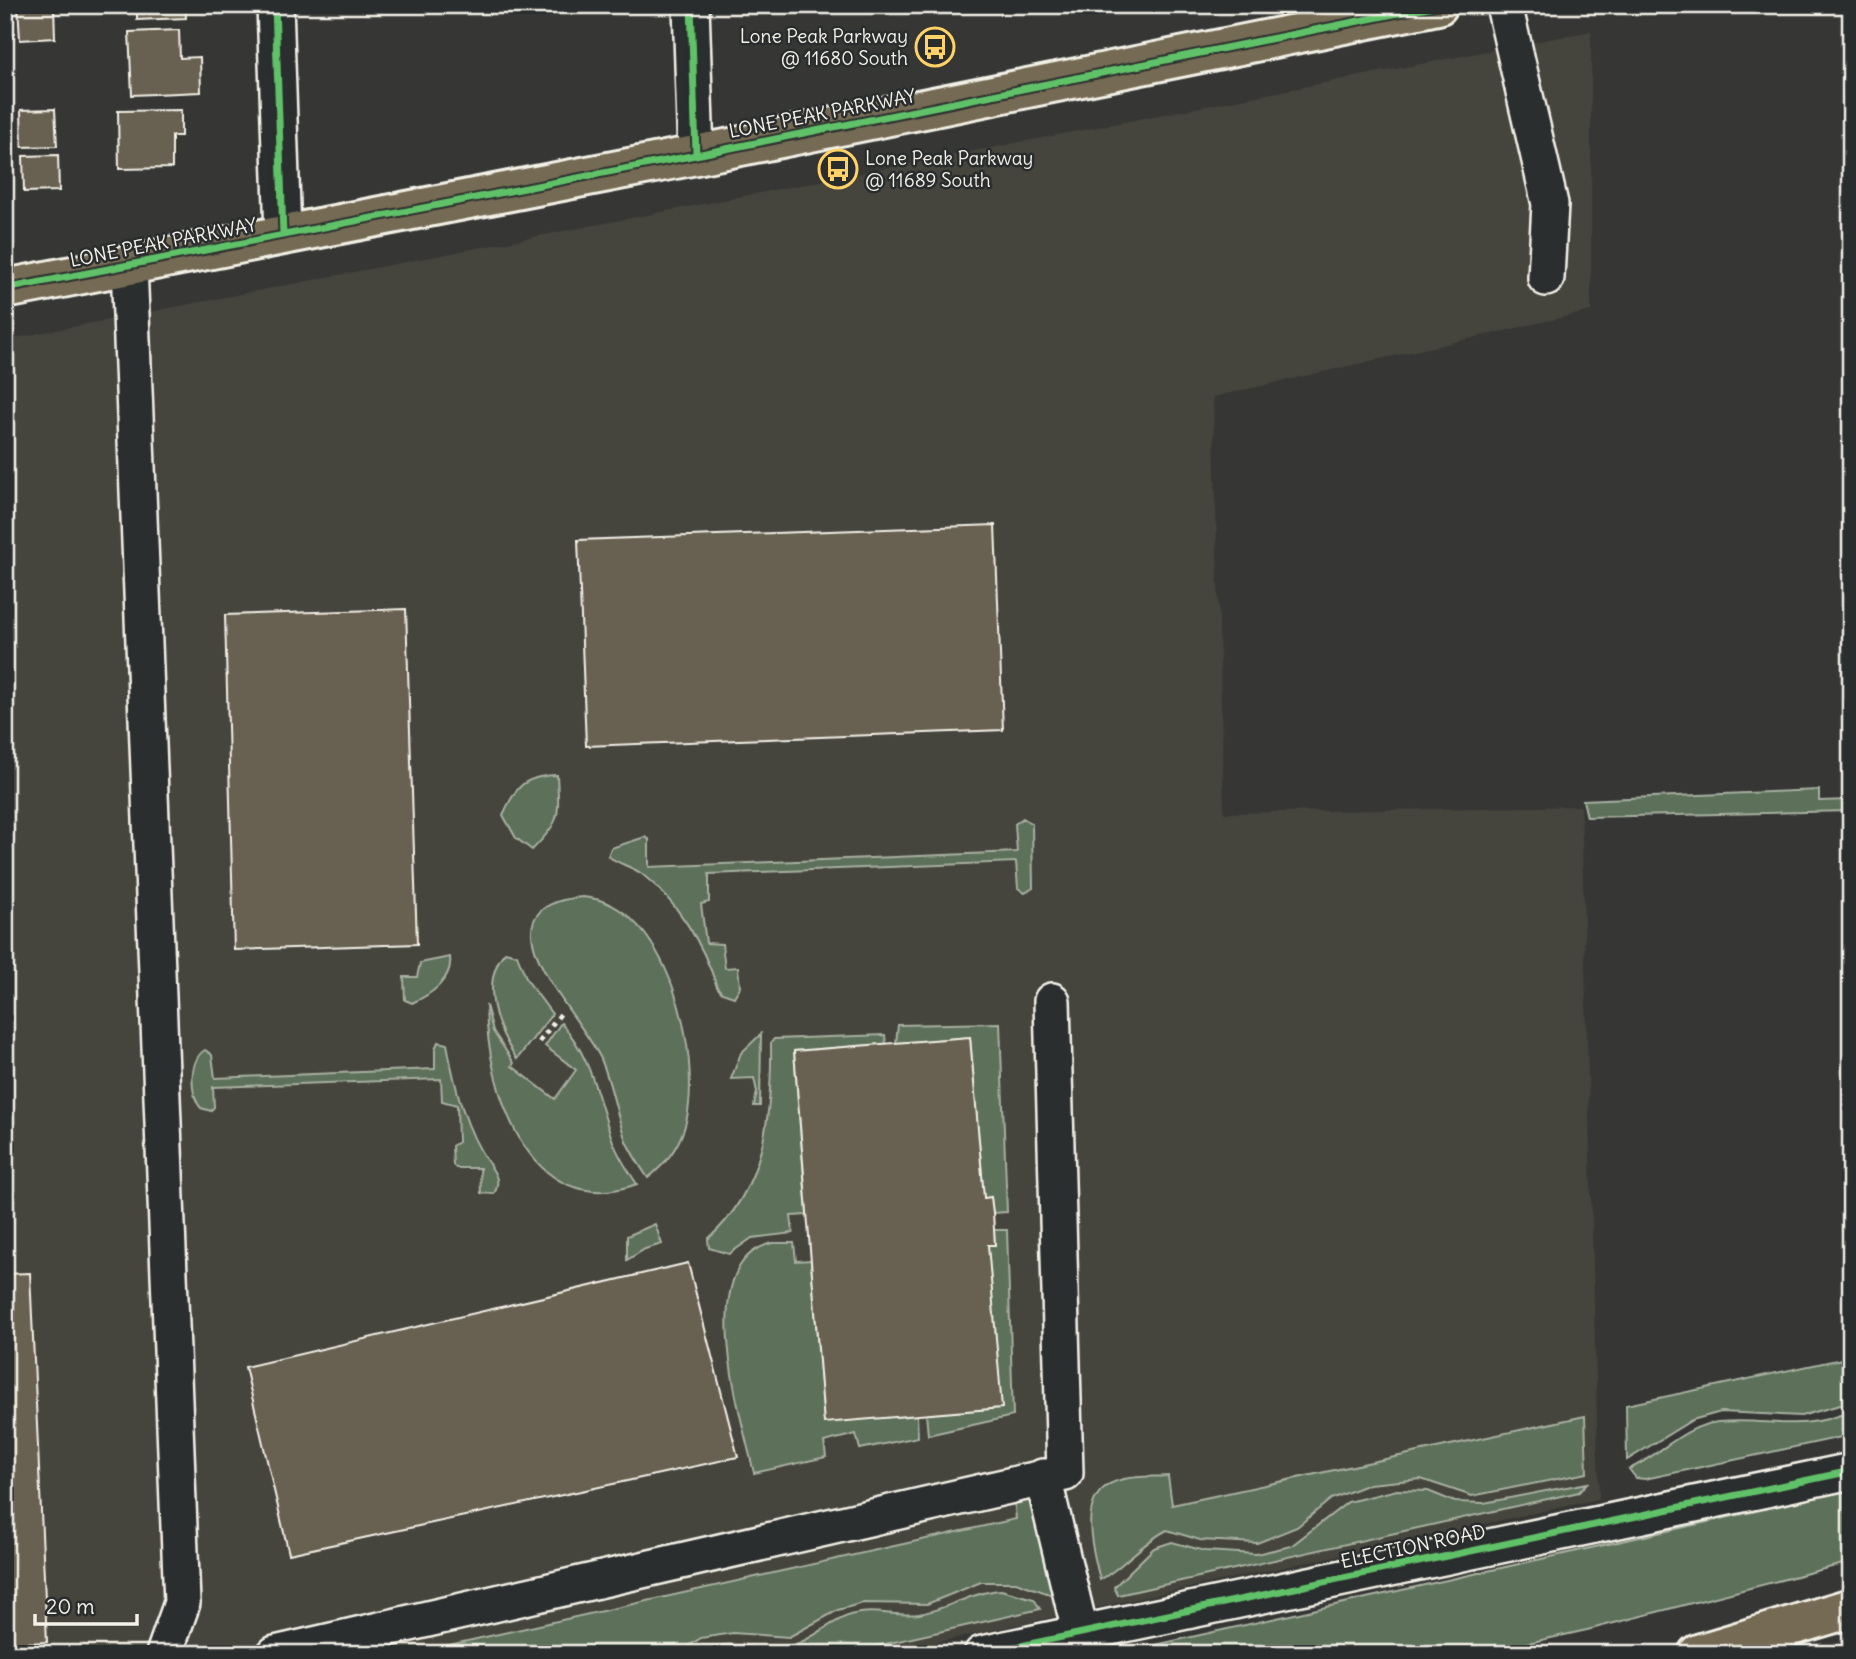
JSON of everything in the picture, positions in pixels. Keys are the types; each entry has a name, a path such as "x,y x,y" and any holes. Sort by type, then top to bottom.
{"main road":[{"name":"LONE PEAK PARKWAY","path":"5,289 696,155 1438,5"},
{"path":"1698,1654 1851,1608"}],"street":[{"path":"275,5 283,235"},
{"path":"691,5 696,155"},
{"path":"1504,5 1550,204 1546,278"},
{"path":"129,264 183,1603 168,1653"},
{"path":"275,1654 1065,1473 1052,1001"},
{"name":"ELECTION ROAD","path":"982,1654 1080,1631 1851,1471"},
{"path":"1044,1477 1080,1631"}],"path":[{"path":"539,1042 562,1012"}],"shaded area":[{"path":"1591,31 1591,311 1213,397 1224,813 1581,806 1599,1499 883,1654 5,1654 5,340"}],"green space":[{"path":"557,775 558,809 554,824 532,850 516,838 503,815 522,784 536,778"},
{"path":"1819,790 1819,801 1851,800 1851,811 1587,817 1583,800"},
{"path":"1023,818 1032,824 1033,888 1025,893 1018,888 1016,862 709,874 709,902 701,904 706,943 722,944 725,968 738,967 740,987 734,997 722,993 717,987 697,940 667,897 642,874 608,856 611,848 645,837 649,839 649,867 1017,852 1015,824"},
{"path":"583,897 613,906 638,925 658,953 673,987 683,1023 689,1060 690,1094 686,1122 672,1153 648,1178 626,1141 601,1059 541,964 533,940 534,920 550,905"},
{"path":"505,952 517,955 527,980 552,1014 517,1059 498,1021 492,992 497,964"},
{"path":"450,957 448,973 439,986 412,1003 405,1000 404,977 417,977 420,963"},
{"path":"486,1005 493,1031 514,1063 512,1066 555,1099 576,1070 545,1046 561,1023 580,1049 597,1091 613,1143 637,1184 599,1191 567,1184 541,1167 521,1140 505,1108 488,1038"},
{"path":"1000,1023 1007,1212 993,1213 991,1198 984,1198 970,1037 896,1043 898,1025"},
{"path":"761,1034 760,1106 754,1106 757,1092 754,1078 731,1079 741,1053"},
{"path":"885,1035 886,1044 794,1051 807,1215 791,1216 793,1233 752,1238 729,1254 709,1248 708,1239 727,1219 742,1197 761,1149 767,1123 771,1043 774,1039"},
{"path":"438,1042 447,1044 467,1122 496,1175 497,1186 494,1194 481,1193 480,1168 456,1168 453,1165 452,1146 458,1142 457,1105 442,1101 441,1079 213,1087 214,1107 211,1111 201,1108 194,1095 194,1069 196,1061 205,1050 212,1055 215,1078 435,1069 435,1049"},
{"path":"655,1224 662,1244 645,1249 627,1260 627,1236"},
{"path":"994,1230 1007,1230 1013,1416 928,1435 926,1414 988,1245 995,1245"},
{"path":"773,1243 794,1243 796,1261 811,1260 824,1422 917,1415 918,1437 860,1449 856,1434 824,1442 826,1457 754,1473 733,1381 728,1344 728,1309 734,1279 748,1256"},
{"path":"1851,1357 1851,1401 1847,1403 1801,1416 1721,1412 1692,1420 1627,1460 1626,1405"},
{"path":"1851,1411 1851,1435 1645,1479 1636,1478 1629,1469 1682,1435 1705,1425 1736,1421 1815,1422"},
{"path":"1585,1416 1587,1473 1472,1496 1421,1479 1369,1484 1331,1499 1297,1527 1257,1543 1200,1540 1167,1530 1100,1580 1091,1535 1092,1506 1098,1494 1108,1485 1124,1479 1168,1476 1172,1505"},
{"path":"1587,1483 1579,1492 1118,1595 1114,1587 1154,1548 1172,1542 1205,1551 1256,1554 1291,1546 1348,1502 1397,1490 1428,1491 1455,1502 1484,1503"},
{"path":"1851,1490 1851,1562 1587,1630 1478,1654 1115,1654"},
{"path":"1031,1495 1052,1595 1016,1582 981,1582 927,1604 863,1603 838,1610 789,1637 733,1633 701,1638 676,1654 409,1654 1016,1519 1014,1499"},
{"path":"1001,1590 1034,1599 1040,1609 841,1654 693,1654 720,1645 780,1648 807,1639 850,1615 867,1612 919,1614 990,1591"}],"building":[{"path":"18,5 54,5 55,38 20,40"},
{"path":"137,5 185,5 186,18 137,20"},
{"path":"179,30 180,58 200,57 201,92 132,95 129,32"},
{"path":"55,109 57,146 22,147 21,110"},
{"path":"181,110 181,136 172,136 172,168 119,169 118,111"},
{"path":"58,155 59,191 24,192 23,156"},
{"path":"995,525 1003,730 586,746 578,540"},
{"path":"406,609 417,944 234,950 225,615"},
{"path":"970,1037 984,1198 991,1197 993,1213 995,1245 988,1245 1002,1408 824,1423 794,1051"},
{"path":"688,1263 738,1457 289,1554 245,1367"},
{"path":"30,1273 47,1642 5,1644 5,1274"}],"cycle path":[{"path":"275,5 283,235"},
{"path":"691,5 696,155"},
{"path":"5,289 696,155 1438,5"},
{"path":"982,1654 1851,1471"}],"place":[{"name":"Lone Peak Parkway @ 11680 South","path":"935,47"},
{"name":"Lone Peak Parkway @ 11689 South","path":"838,169"}]}
